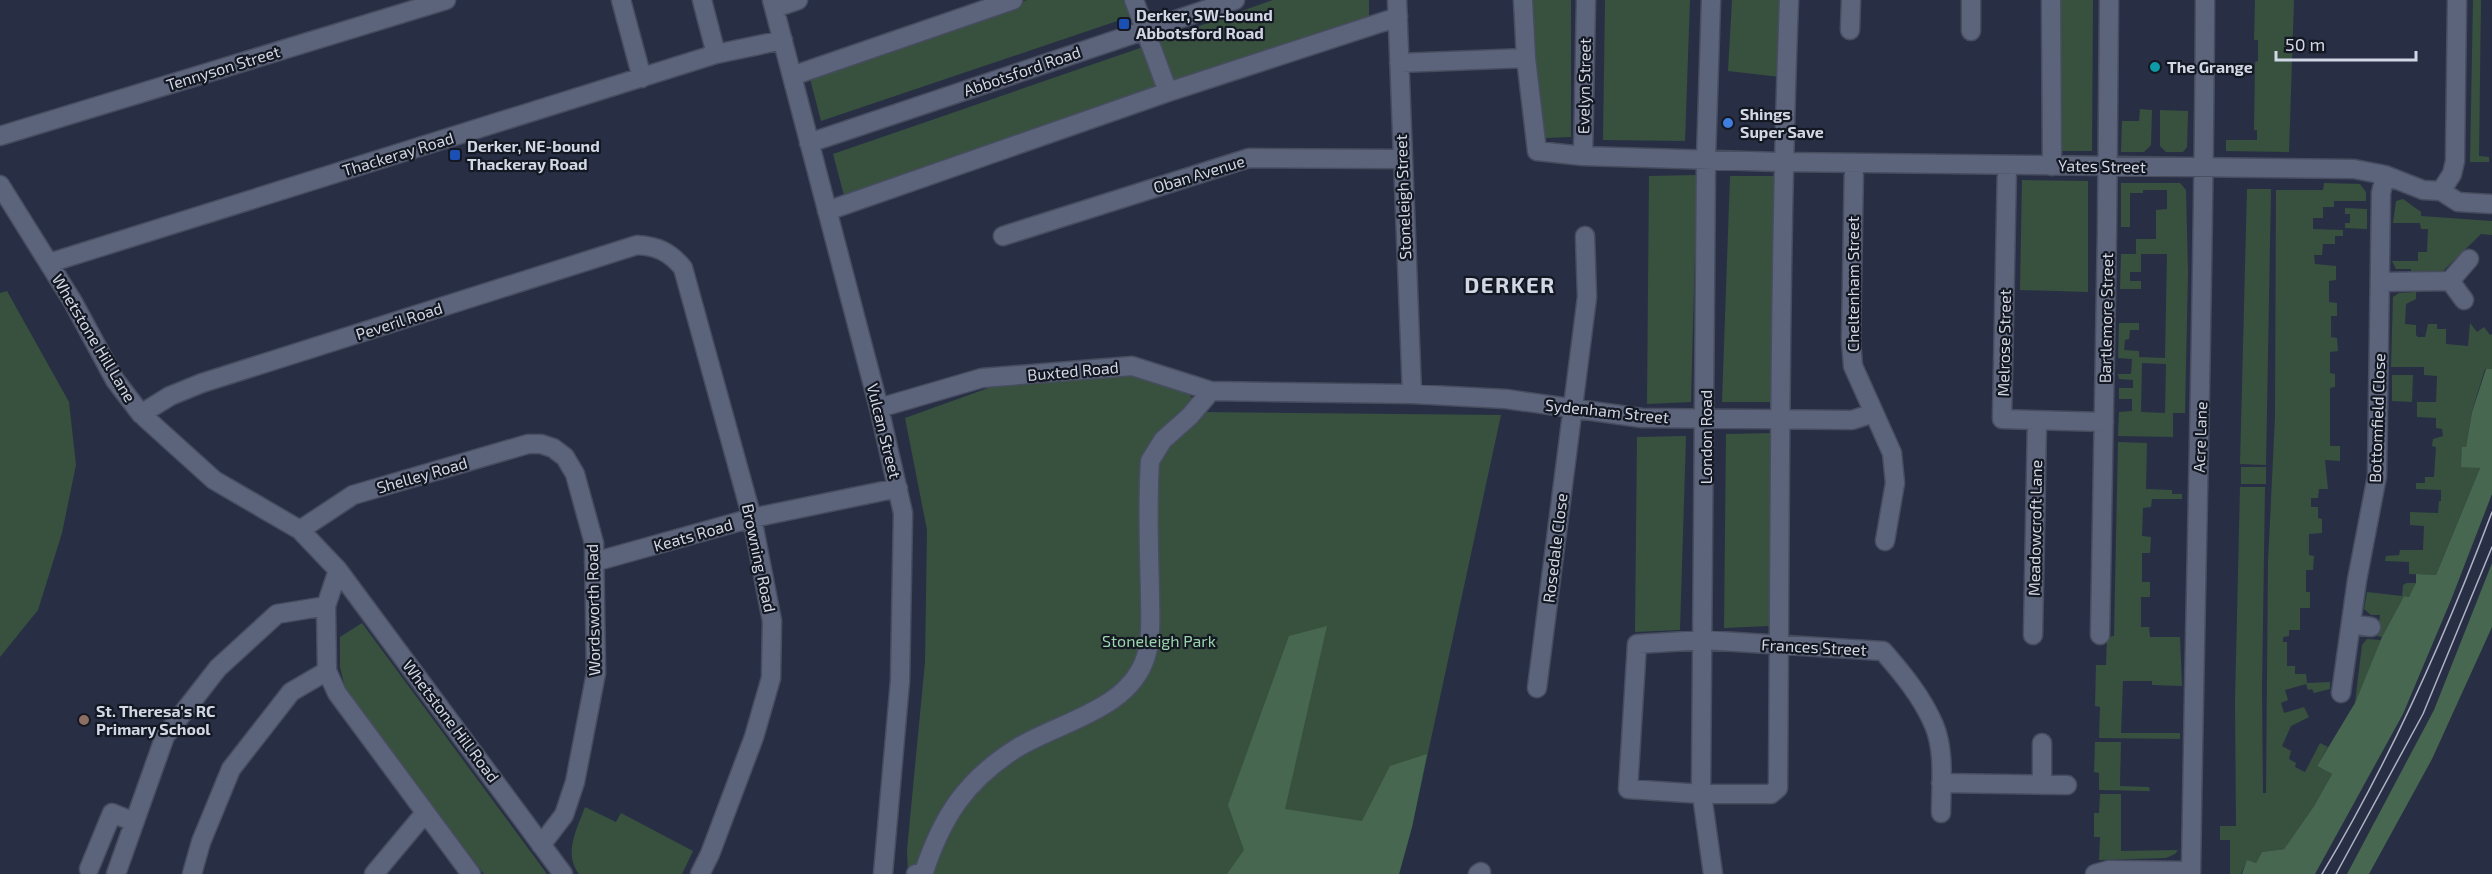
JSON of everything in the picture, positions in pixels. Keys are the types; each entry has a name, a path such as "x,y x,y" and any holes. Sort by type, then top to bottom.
{"street":[{"name":"Tennyson Street","path":"0,136 446,0"},
{"path":"621,0 642,78"},
{"path":"702,0 717,54"},
{"path":"774,4 798,0"},
{"path":"792,76 1013,0"},
{"path":"1134,0 1168,92"},
{"name":"Abbotsford Road","path":"809,143 1235,0"},
{"path":"1523,0 1526,58 1537,151 1583,156"},
{"name":"Evelyn Street","path":"1586,0 1583,156 1706,159"},
{"name":"London Road","path":"1710,0 1706,159 1702,794 1713,874"},
{"path":"1702,794 1772,794 1777,790 1779,420 1783,162 1789,0"},
{"path":"1850,30 1851,0"},
{"path":"1971,0 1971,31"},
{"path":"2051,0 2052,166"},
{"name":"Bartlemore Street","path":"2100,635 2109,0"},
{"name":"Acre Lane","path":"2191,873 2205,0"},
{"path":"2441,191 2452,174 2455,161 2457,0"},
{"name":"Vulcan Street","path":"774,4 879,408 903,513 900,681 883,874"},
{"path":"827,211 1168,92 1397,8"},
{"name":"Stoneleigh Street","path":"1397,8 1401,159 1412,394"},
{"name":"Thackeray Road","path":"49,263 717,54 783,40"},
{"path":"1399,63 1526,58"},
{"name":"Oban Avenue","path":"1003,236 1249,158 1401,159"},
{"name":"Yates Street","path":"1706,159 1783,162 2354,169 2385,175 2423,190 2441,191 2458,202 2492,204"},
{"name":"Cheltenham Street","path":"1854,163 1851,342 1853,366 1892,453 1895,483 1885,541"},
{"name":"Melrose Street","path":"2007,165 2002,419 2104,422"},
{"name":"Bottomfield Close","path":"2341,693 2377,476 2381,193 2385,175"},
{"name":"Whetstone Hill Lane","path":"0,185 49,263 115,380 141,414 214,480 300,530"},
{"name":"Rosedale Close","path":"1538,688 1587,297 1585,236"},
{"name":"Peveril Road","path":"141,414 170,396 202,383 637,245 661,249"},
{"name":"Browning Road","path":"661,249 675,258 683,268 752,518 772,621 771,678 754,737 710,854 700,874"},
{"path":"2380,282 2450,281 2469,259"},
{"path":"2450,281 2464,300"},
{"name":"Buxted Road","path":"879,408 982,378 1132,366 1211,391 1412,394"},
{"path":"916,874 924,872 933,843 957,799 988,770 1017,748 1098,708 1131,686 1146,657 1150,627 1150,461 1163,440 1190,416 1211,391"},
{"name":"Sydenham Street","path":"1412,394 1506,399 1642,418 1852,420 1874,413"},
{"name":"Meadowcroft Lane","path":"2033,635 2037,421"},
{"name":"Shelley Road","path":"300,530 353,495 528,444 541,444 553,448"},
{"name":"Wordsworth Road","path":"542,845 564,815 575,782 596,673 594,543 575,474 565,457 553,448"},
{"name":"Keats Road","path":"594,562 752,518 898,488"},
{"name":"Whetstone Hill Road","path":"300,530 338,570 563,874"},
{"path":"338,570 326,606 327,671 337,693 471,874"},
{"path":"116,874 165,736 218,668 277,614 326,606"},
{"path":"2351,624 2371,627"},
{"name":"Frances Street","path":"1702,794 1628,789 1638,644 1704,640 1883,651 1909,680 1934,726 1940,753 1941,813"},
{"path":"192,874 201,842 231,769 291,692 327,671"},
{"path":"2042,743 2042,785"},
{"path":"1941,783 2067,785"},
{"path":"89,869 112,813 134,822"},
{"path":"374,874 425,813"},
{"path":"2095,874 2109,870 2191,873"}],"green space":[{"path":"1027,0 1129,0 1135,15 821,121 809,75"},
{"path":"1273,0 1369,0 1369,19 1171,87 1154,42"},
{"path":"1529,0 1571,0 1571,137 1545,138 1533,64"},
{"path":"1605,0 1690,0 1685,141 1603,140"},
{"path":"1732,0 1783,0 1780,77 1728,71"},
{"path":"2057,0 2093,0 2092,151 2056,151"},
{"path":"2255,0 2294,0 2289,152 2226,151 2226,140 2257,140 2257,130 2254,130 2255,62 2258,61 2258,40 2254,40"},
{"path":"2473,0 2481,0 2479,156 2489,157 2489,162 2470,162"},
{"path":"1146,46 1162,91 845,199 833,154"},
{"path":"2140,109 2152,110 2151,145 2144,152 2121,152 2122,121 2139,121"},
{"path":"2160,110 2188,111 2187,147 2183,152 2166,152 2160,146"},
{"path":"1697,175 1691,402 1647,404 1649,176"},
{"path":"1730,176 1778,176 1772,402 1722,402"},
{"path":"2022,180 2088,181 2088,292 2020,290"},
{"path":"2121,183 2180,183 2186,190 2188,272 2185,413 2173,413 2173,437 2118,436 2119,412 2132,411 2132,399 2119,399 2119,388 2133,388 2133,380 2119,379 2118,374 2131,374 2132,359 2118,358 2119,323 2139,323 2139,330 2130,330 2129,339 2125,340 2124,350 2139,351 2139,357 2165,358 2167,254 2141,254 2141,272 2130,272 2130,281 2141,281 2141,289 2120,289 2121,254 2136,254 2136,239 2156,239 2156,210 2167,209 2167,190 2143,190 2143,193 2130,193 2130,227 2121,227","holes":["2142,363 2166,364 2165,413 2141,412"]},
{"path":"2324,183 2360,184 2366,192 2366,201 2334,201 2334,207 2323,207 2323,218 2313,218 2313,229 2343,230 2343,236 2335,236 2335,244 2323,244 2322,255 2314,255 2315,264 2336,266 2336,280 2329,281 2329,302 2337,303 2337,316 2331,316 2331,337 2337,338 2338,351 2330,352 2330,373 2335,374 2335,387 2330,388 2330,446 2340,446 2340,461 2325,460 2328,489 2319,489 2318,498 2311,498 2311,507 2318,507 2318,518 2322,519 2322,533 2309,534 2309,555 2314,556 2313,570 2306,570 2306,592 2310,592 2310,608 2300,608 2300,630 2289,630 2289,636 2283,637 2283,642 2287,642 2287,666 2295,666 2295,674 2306,674 2307,683 2330,682 2330,689 2314,693 2312,689 2308,690 2306,684 2285,690 2288,700 2281,703 2284,713 2304,707 2309,717 2291,726 2282,746 2291,751 2289,759 2296,763 2295,767 2305,772 2320,743 2328,747 2317,766 2332,774 2314,806 2284,849 2262,852 2256,863 2247,861 2241,874 2230,874 2230,840 2220,840 2220,826 2236,826 2235,702 2240,487 2265,487 2262,689 2263,793 2266,793 2268,562 2275,417 2276,190 2323,190"},
{"path":"2247,189 2271,189 2266,465 2240,464"},
{"path":"2403,199 2421,212 2421,216 2492,221 2492,235 2481,234 2443,271 2436,274 2411,274 2411,269 2396,269 2392,261 2418,261 2418,252 2427,252 2428,229 2421,229 2420,223 2393,223 2396,201"},
{"path":"2345,208 2367,209 2367,229 2345,228 2345,223 2350,223 2350,214 2345,214"},
{"path":"7,291 69,402 76,465 62,533 38,610 0,657 0,293"},
{"path":"2416,292 2416,299 2406,304 2405,324 2416,325 2418,337 2425,337 2428,324 2437,324 2437,329 2446,329 2446,344 2468,346 2470,323 2477,332 2484,327 2490,335 2492,334 2492,369 2485,369 2472,411 2466,448 2463,447 2480,468 2436,575 2409,574 2409,562 2385,561 2386,556 2399,555 2400,550 2423,550 2424,526 2410,525 2410,512 2438,513 2439,501 2441,501 2441,490 2416,489 2416,483 2425,483 2425,477 2434,477 2436,447 2432,446 2433,439 2443,436 2442,429 2436,428 2436,418 2417,417 2417,402 2436,402 2437,376 2424,375 2424,367 2391,367 2393,297 2399,293"},
{"path":"2486,369 2492,369 2492,494 2403,714 2315,874 2242,874 2247,860 2256,863 2262,852 2284,849 2314,806 2332,774 2317,766 2355,703 2382,637 2404,596 2409,597 2416,583 2416,574 2436,575 2480,468 2461,467 2462,447 2466,447 2472,412"},
{"name":"Stoneleigh Park","path":"1136,375 1190,395 1200,412 1501,415 1412,827 1399,874 908,874 907,850 925,662 927,530 905,418 991,387"},
{"path":"2392,375 2413,375 2412,402 2392,401"},
{"path":"1774,433 1769,626 1724,628 1726,434"},
{"path":"1686,436 1680,630 1635,632 1637,437"},
{"path":"2118,442 2147,443 2146,489 2172,490 2172,494 2182,494 2182,499 2152,499 2151,507 2143,508 2142,536 2151,537 2150,553 2142,553 2142,582 2150,582 2150,597 2141,597 2141,627 2149,627 2150,637 2180,637 2182,686 2152,685 2152,681 2123,681 2121,733 2180,733 2180,739 2099,738 2100,707 2095,706 2096,665 2106,665 2107,637 2114,636"},
{"path":"2241,467 2266,467 2266,484 2241,484"},
{"path":"2492,563 2492,627 2432,759 2369,874 2347,874 2434,710"},
{"path":"2417,583 2409,597 2404,596 2382,637 2377,636 2380,615 2371,615 2364,609 2367,592 2402,596 2403,585"},
{"path":"362,623 547,874 484,874 346,691 340,667 340,637"},
{"path":"1327,626 1285,809 1362,821 1390,766 1427,754 1412,827 1399,874 1227,874 1244,850 1228,805 1289,636"},
{"path":"2367,639 2381,640 2355,703 2362,645"},
{"path":"2095,742 2121,742 2120,786 2149,787 2150,791 2099,790 2099,773 2094,772"},
{"path":"2100,794 2121,794 2121,851 2178,850 2175,854 2166,858 2099,860 2100,837 2094,837 2094,813 2099,813"},
{"path":"585,807 616,822 621,813 693,851 682,874 579,874 574,866 572,849 575,832"}],"tram line":[{"path":"2322,874 2394,742 2436,651 2492,512"},
{"path":"2336,874 2423,714 2492,547"}],"place":[{"name":"Derker, SW-bound Abbotsford Road","path":"1124,24"},
{"name":"The Grange","path":"2155,67"},
{"name":"Shings Super Save","path":"1728,123"},
{"name":"Derker, NE-bound Thackeray Road","path":"455,155"},
{"name":"St. Theresa's RC Primary School","path":"84,720"}],"district":[{"name":"DERKER","path":"1510,285"}]}
